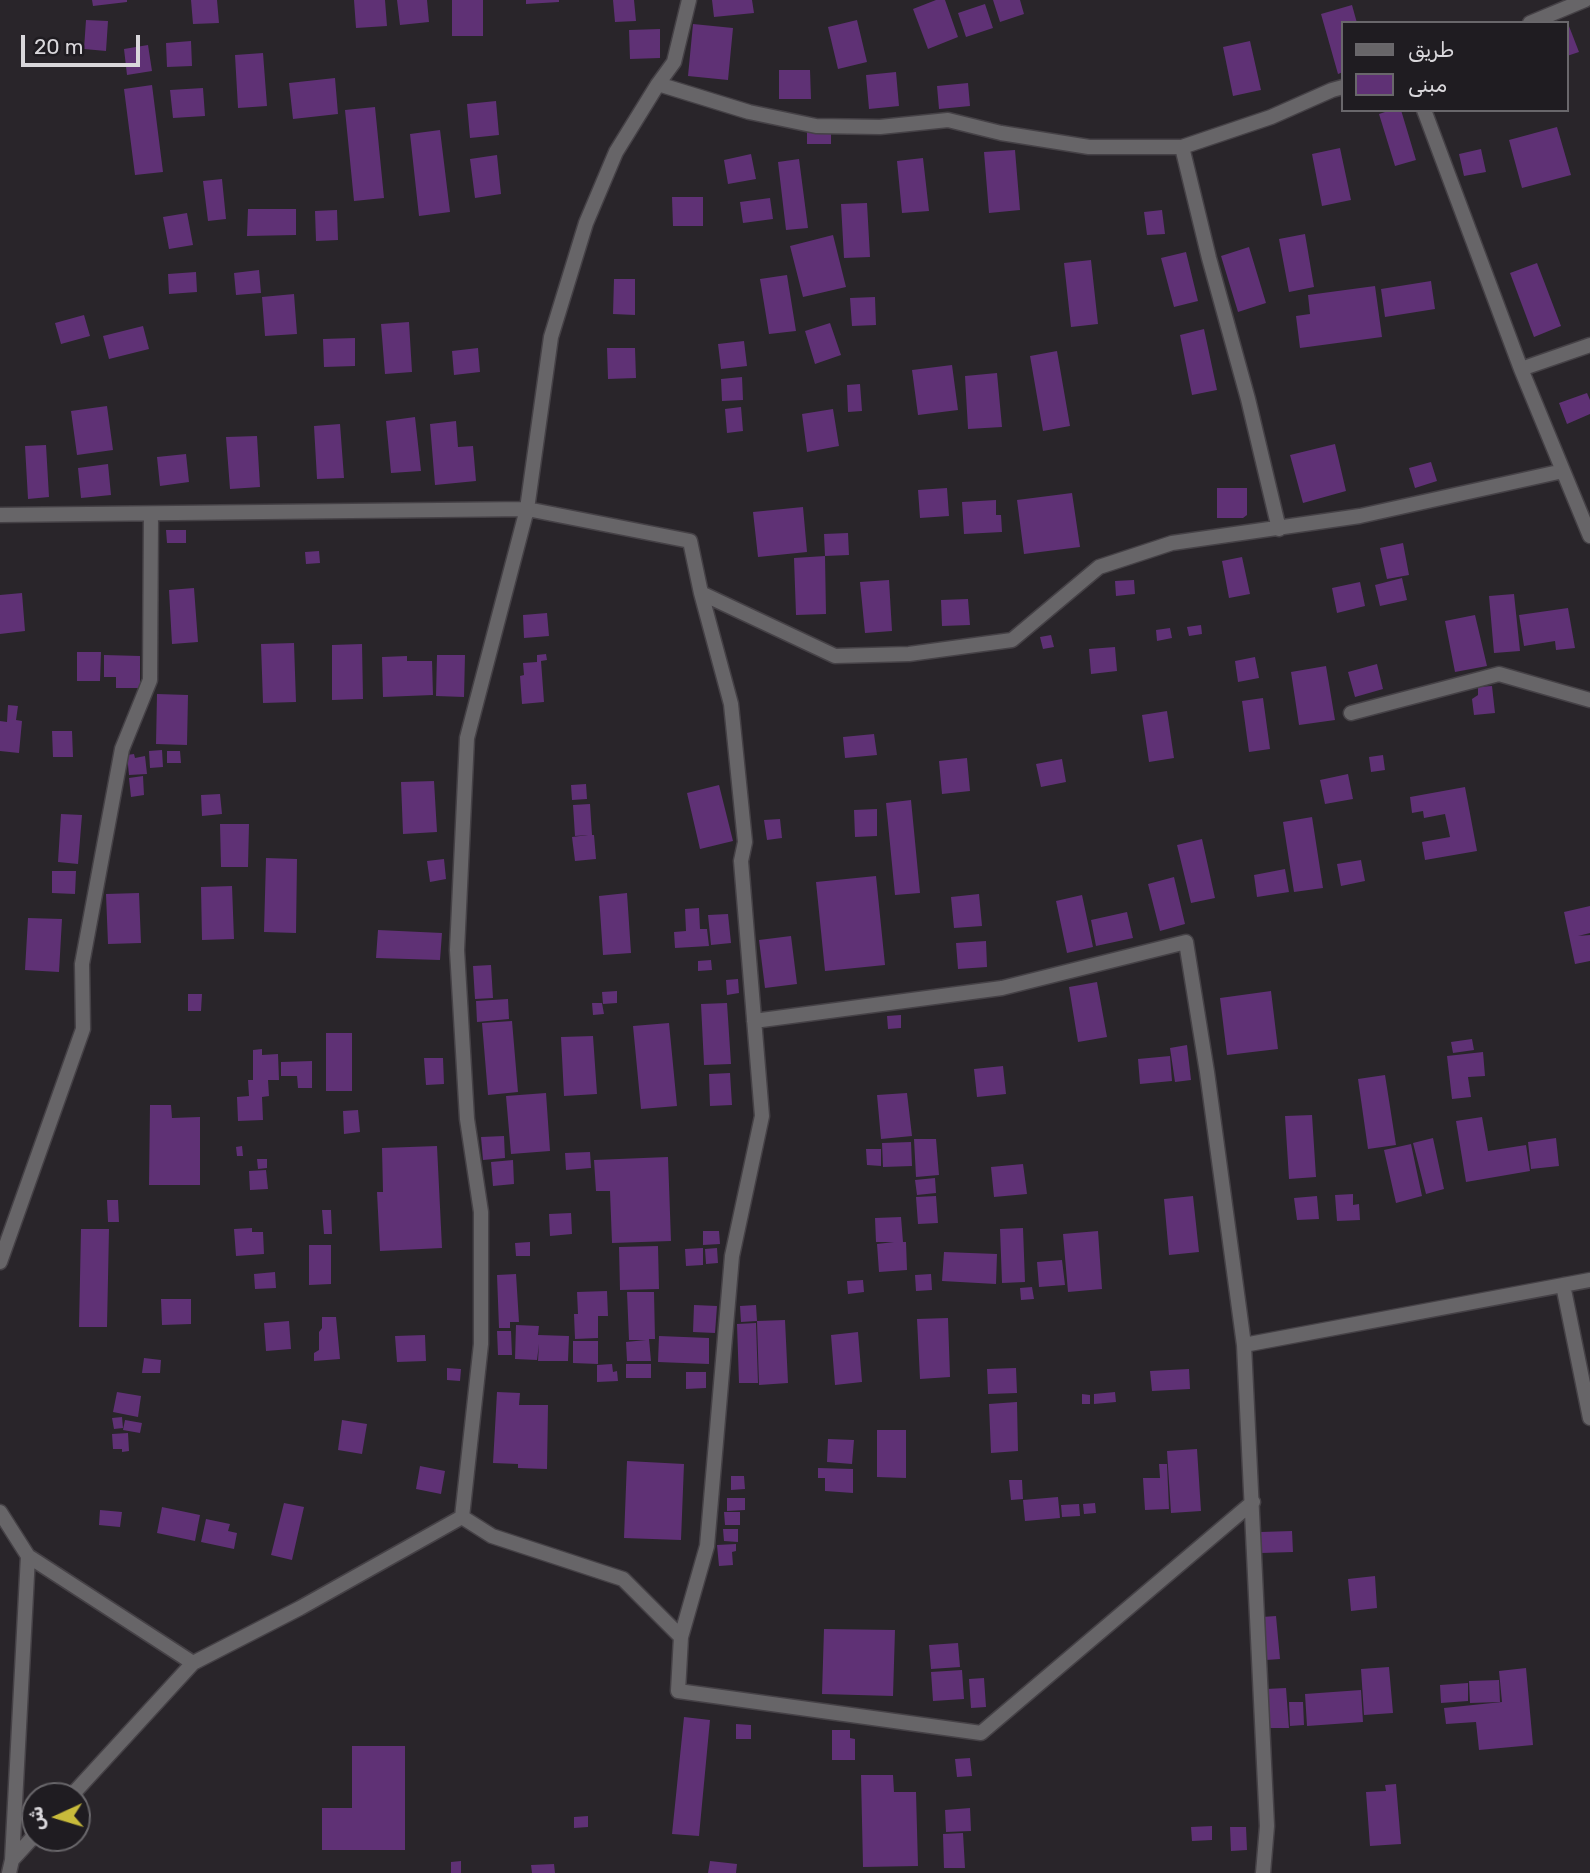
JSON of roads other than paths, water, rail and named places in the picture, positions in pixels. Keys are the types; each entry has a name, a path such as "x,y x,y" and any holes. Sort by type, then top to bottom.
{"street":[{"path":"462,1517 481,1344 481,1212 467,1119 457,950 467,738 527,509 551,337 586,223 616,152 674,62 689,0"},
{"path":"1535,21 1585,0"},
{"path":"658,84 749,112 816,126 880,127 947,120 1001,133 1090,147 1182,147 1271,117 1342,88"},
{"path":"1425,112 1521,369 1590,536"},
{"path":"1182,147 1279,529"},
{"path":"1521,369 1590,345"},
{"path":"701,593 835,656 909,653 1012,640 1099,567 1172,543 1360,516 1563,471"},
{"path":"0,515 527,509 690,541 731,704 745,842 741,862 762,1116 732,1256 708,1546 681,1637 678,1691 981,1733 1253,1502"},
{"path":"0,1262 83,1029 82,964 122,749 150,680 151,514"},
{"path":"1351,713 1499,674 1590,701"},
{"path":"754,1021 1002,988 1186,942 1207,1072 1244,1345 1267,1826 1263,1873"},
{"path":"1244,1345 1590,1280"},
{"path":"1563,1285 1590,1418"},
{"path":"0,1512 29,1556 192,1662"},
{"path":"462,1517 492,1536 623,1579 681,1637"},
{"path":"84,1782 192,1662 300,1608 462,1517"},
{"path":"10,1867 29,1556"},
{"path":"10,1867 22,1852"}]}
